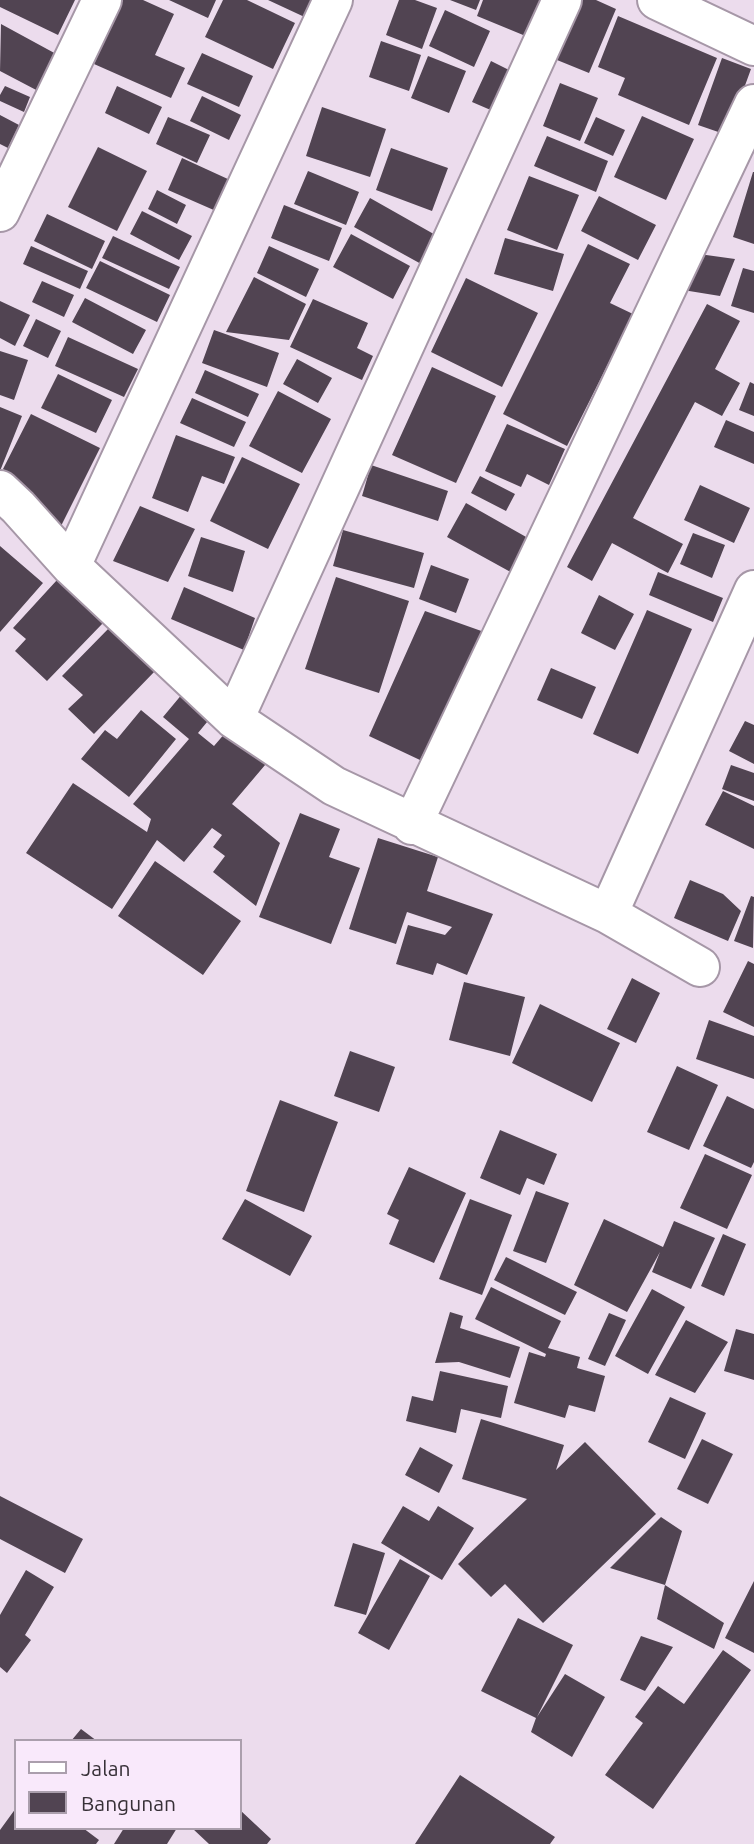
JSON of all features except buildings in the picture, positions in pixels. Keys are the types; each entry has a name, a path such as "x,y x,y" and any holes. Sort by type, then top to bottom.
{"street":[{"path":"0,212 102,0"},
{"path":"71,566 332,0"},
{"path":"234,719 562,0"},
{"path":"657,0 754,46"},
{"path":"412,825 754,104"},
{"path":"0,490 71,566 234,719 334,786 412,825 608,914 701,967"},
{"path":"608,914 754,590"}]}
